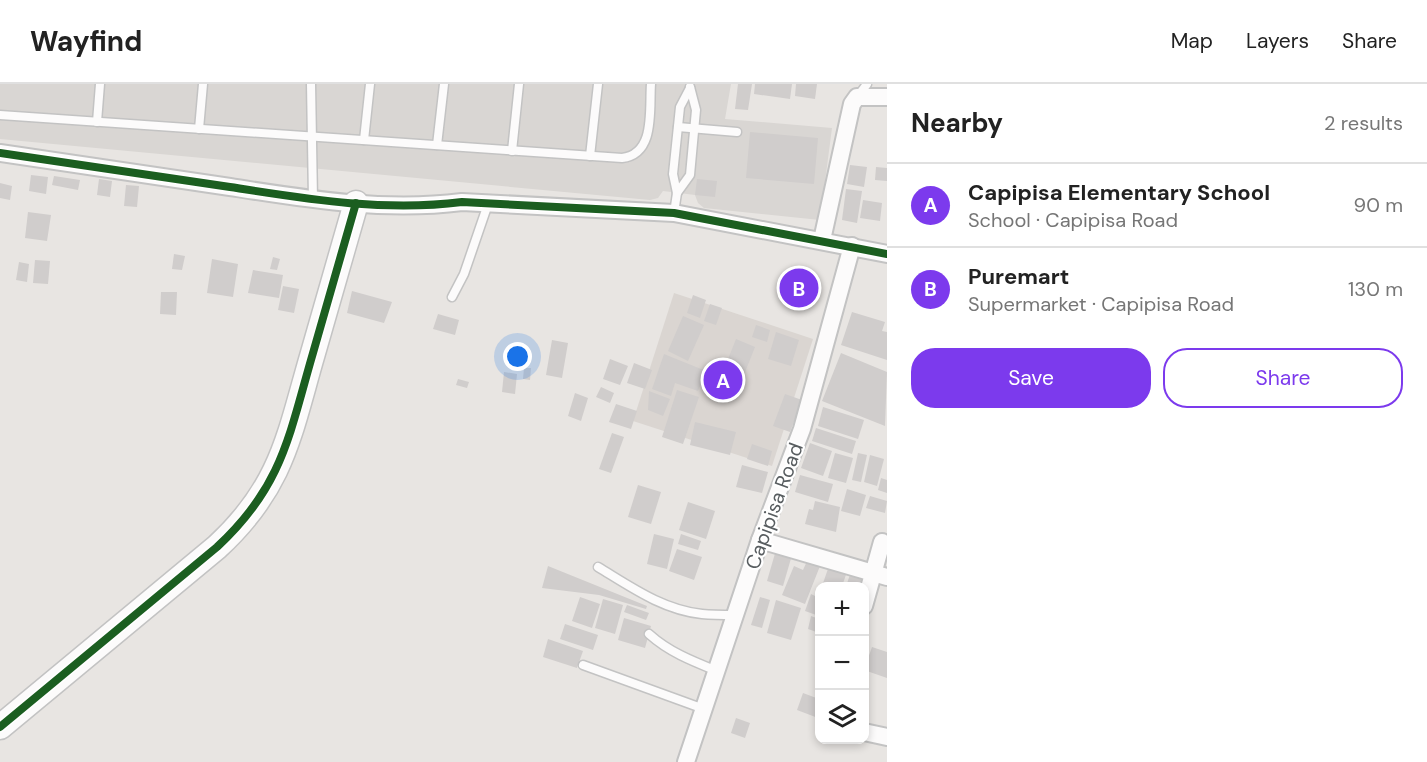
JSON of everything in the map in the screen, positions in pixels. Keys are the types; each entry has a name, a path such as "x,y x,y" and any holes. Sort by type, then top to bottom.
{"street":[{"path":"822,240 852,104 862,90 887,97"},
{"path":"0,153 313,200 394,207 462,202 675,213 887,254"},
{"path":"0,727 217,547 250,514 285,453 356,203"},
{"name":"Capipisa Road","path":"686,762 760,540 802,429 852,246"},
{"path":"760,540 880,575"},
{"path":"869,596 880,575 882,542"},
{"path":"869,733 887,737"}],"lane":[{"path":"97,122 100,84"},
{"path":"199,129 203,84"},
{"path":"311,84 313,200"},
{"path":"364,140 370,84"},
{"path":"437,145 444,84"},
{"path":"512,151 519,84"},
{"path":"590,156 598,84"},
{"path":"0,115 628,158 642,148 647,136 651,84"},
{"path":"675,213 677,193 673,174 680,107 690,86"},
{"path":"677,193 690,175 696,110 690,86"},
{"path":"678,127 737,132"},
{"path":"452,297 464,274 488,204"},
{"path":"598,567 652,600 701,614 735,615"},
{"path":"649,634 685,658 717,671"},
{"path":"583,665 704,709"}],"shaded area":[{"path":"0,84 731,84 725,119 832,128 820,220 704,208 698,203 695,195 663,191 658,198 650,200 0,139"},
{"path":"674,293 813,339 772,466 633,421"}],"building":[{"path":"738,84 752,84 748,110 735,109"},
{"path":"755,84 792,84 790,99 754,94"},
{"path":"796,84 817,84 815,99 795,96"},
{"path":"750,132 818,138 814,184 746,178"},
{"path":"850,165 867,167 864,187 847,184"},
{"path":"876,167 887,168 887,181 875,180"},
{"path":"31,175 48,177 46,194 29,191"},
{"path":"54,176 80,180 78,190 52,185"},
{"path":"99,179 112,181 110,197 97,195"},
{"path":"697,179 717,181 715,197 695,195"},
{"path":"0,183 12,186 10,200 0,198"},
{"path":"126,185 139,186 137,207 124,206"},
{"path":"846,189 862,191 857,223 842,220"},
{"path":"863,200 882,203 880,221 860,218"},
{"path":"28,212 51,215 47,241 25,238"},
{"path":"174,254 185,256 182,270 172,269"},
{"path":"273,257 280,259 277,270 270,269"},
{"path":"212,259 238,264 233,297 207,293"},
{"path":"35,260 50,261 48,284 33,283"},
{"path":"19,262 29,264 27,282 16,280"},
{"path":"253,270 283,275 279,298 248,293"},
{"path":"283,286 299,289 294,313 278,310"},
{"path":"352,291 392,302 384,323 347,313"},
{"path":"161,292 177,292 176,315 160,314"},
{"path":"693,295 706,300 700,318 687,313"},
{"path":"710,304 722,308 716,325 704,321"},
{"path":"852,312 885,322 882,331 887,332 887,360 841,345"},
{"path":"438,314 459,320 455,335 433,329"},
{"path":"683,316 704,325 688,361 668,351"},
{"path":"756,325 770,330 767,342 752,337"},
{"path":"776,332 799,340 791,366 768,359"},
{"path":"736,339 755,347 738,390 719,382"},
{"path":"552,340 568,343 562,378 546,375"},
{"path":"841,353 887,372 885,426 822,401"},
{"path":"664,354 706,371 698,391 675,383 671,396 652,389"},
{"path":"610,359 628,366 620,385 603,379"},
{"path":"634,363 652,370 645,389 627,383"},
{"path":"524,368 531,368 530,380 523,379"},
{"path":"504,372 517,374 515,394 502,392"},
{"path":"458,379 469,382 467,388 456,385"},
{"path":"601,387 614,393 610,403 596,397"},
{"path":"677,390 699,397 683,444 662,437"},
{"path":"649,391 670,399 663,416 648,410"},
{"path":"575,393 588,398 581,421 568,416"},
{"path":"785,394 802,400 790,432 773,426"},
{"path":"616,404 637,411 631,429 609,422"},
{"path":"823,407 864,420 858,439 818,426"},
{"path":"695,422 736,432 730,455 690,445"},
{"path":"816,428 856,441 852,454 812,441"},
{"path":"612,433 624,437 611,473 599,469"},
{"path":"810,443 832,451 823,476 801,468"},
{"path":"752,444 772,451 768,466 747,459"},
{"path":"835,453 853,458 846,483 828,478"},
{"path":"858,453 867,455 861,482 852,480"},
{"path":"870,455 884,459 877,486 864,482"},
{"path":"742,465 768,472 762,493 736,487"},
{"path":"800,475 833,484 828,502 795,492"},
{"path":"881,478 887,480 887,493 878,490"},
{"path":"638,485 661,492 651,524 628,517"},
{"path":"847,489 866,495 860,516 841,511"},
{"path":"870,496 887,501 885,513 866,508"},
{"path":"815,501 840,507 836,532 805,524 809,509 813,510"},
{"path":"688,502 715,511 706,539 679,530"},
{"path":"654,534 674,539 667,569 647,564"},
{"path":"681,534 701,541 698,550 678,544"},
{"path":"677,549 702,557 694,580 669,571"},
{"path":"776,550 792,555 783,586 767,581"},
{"path":"808,559 820,566 805,604 782,595 794,566 803,570"},
{"path":"548,566 647,606 646,609 599,595 542,588"},
{"path":"829,566 847,572 843,582 823,582"},
{"path":"851,572 870,578 867,582 847,582"},
{"path":"811,594 815,596 815,615 805,611"},
{"path":"580,597 600,604 592,628 572,621"},
{"path":"760,597 770,600 762,628 751,625"},
{"path":"603,599 623,605 615,634 595,628"},
{"path":"776,600 801,608 791,640 767,633"},
{"path":"627,605 649,613 646,620 624,612"},
{"path":"811,616 815,618 815,632 808,629"},
{"path":"624,618 651,626 645,648 618,640"},
{"path":"565,624 598,635 593,650 560,639"},
{"path":"548,639 583,651 577,668 543,657"},
{"path":"872,647 887,652 887,678 869,672 869,656"},
{"path":"803,693 815,698 815,717 797,710"},
{"path":"736,718 750,723 745,738 731,733"}],"cycle path":[{"path":"0,153 346,203 404,206 462,202 674,213 887,254"},
{"path":"0,727 217,547 239,525 256,502 281,458 356,203"}],"place":[{"name":"Puremart","path":"799,288"},
{"name":"Capipisa Elementary School","path":"723,380"}]}
